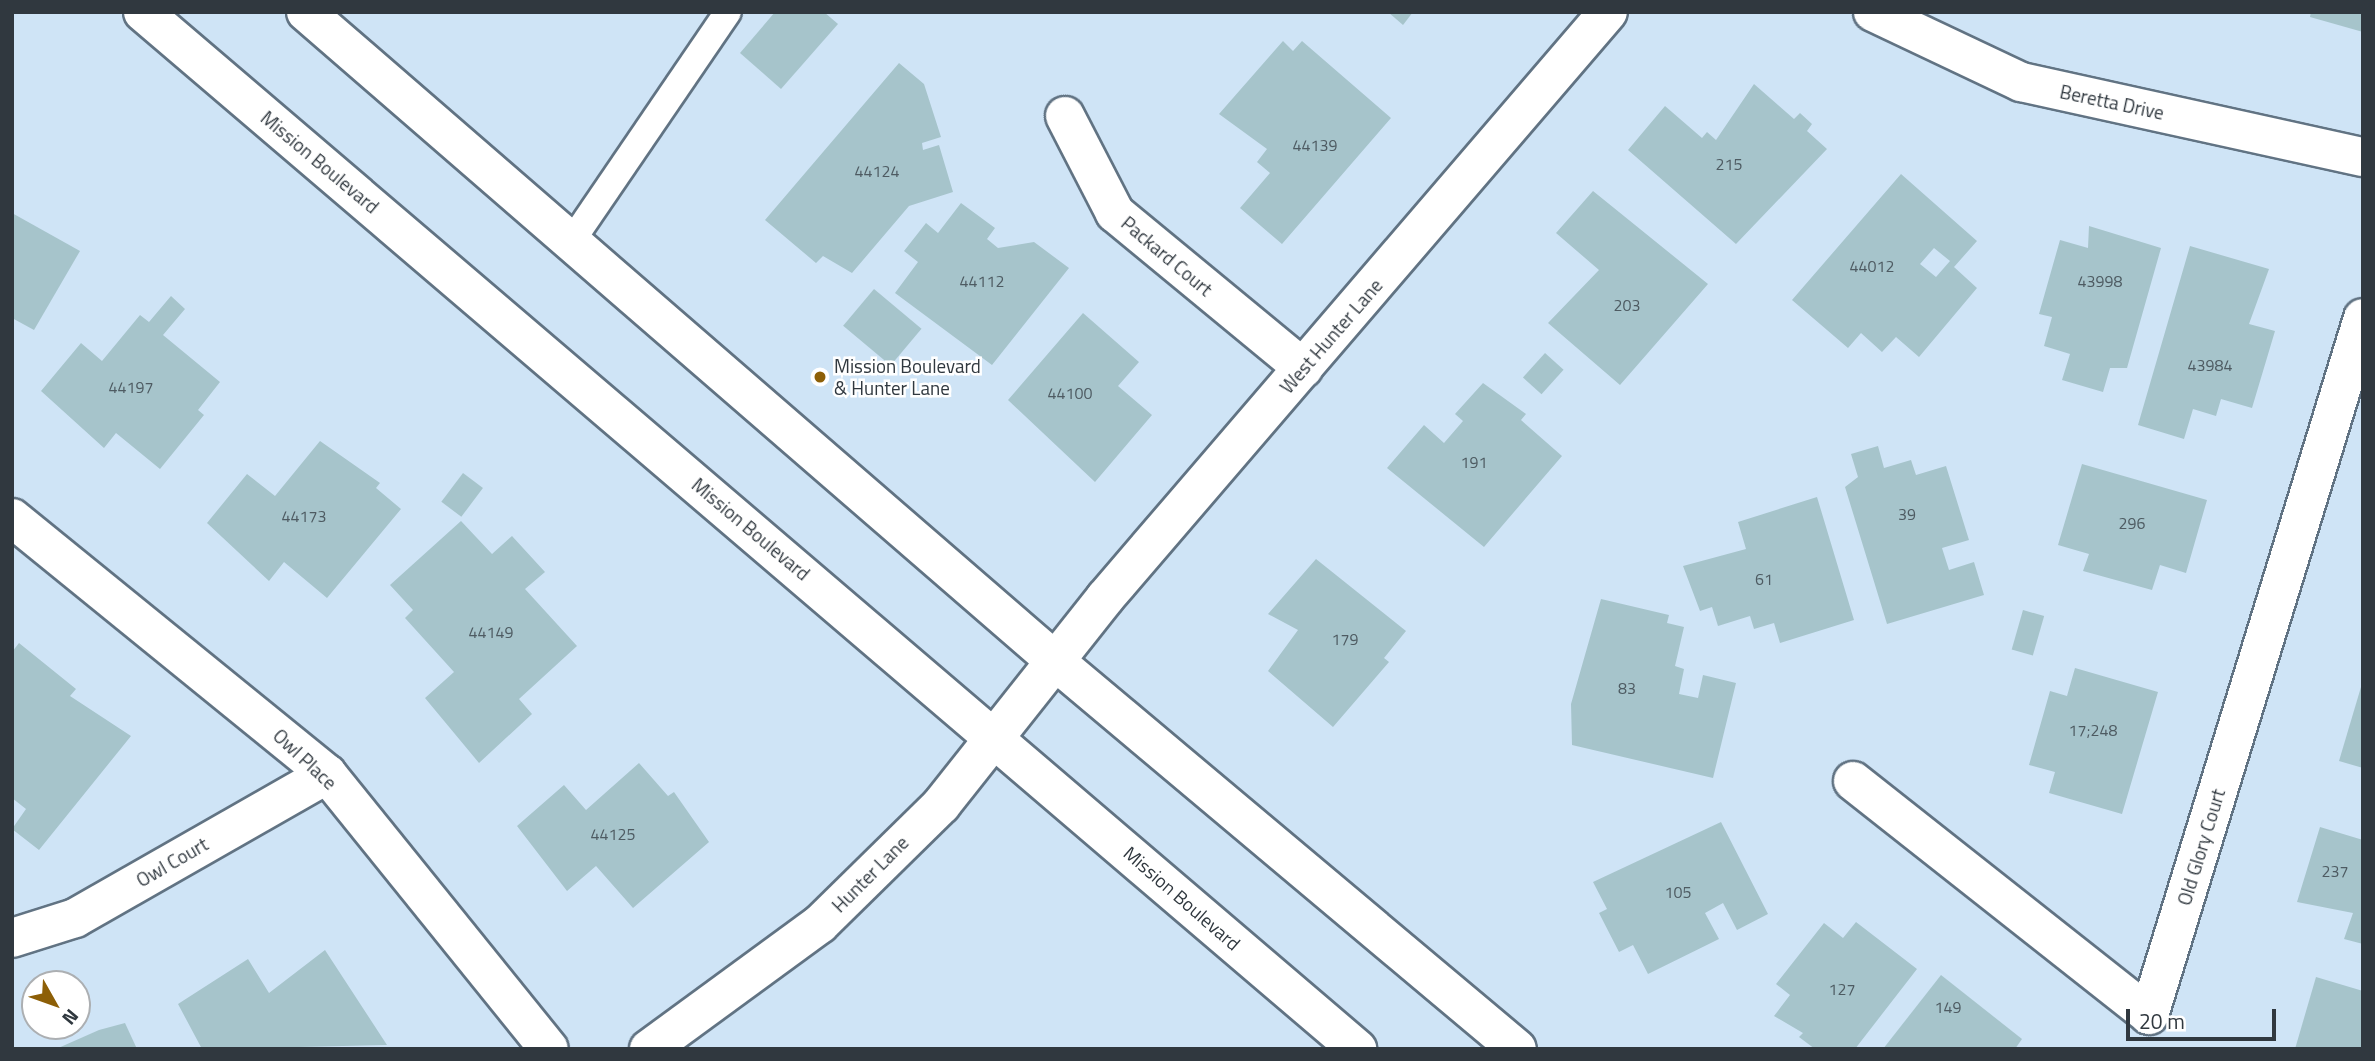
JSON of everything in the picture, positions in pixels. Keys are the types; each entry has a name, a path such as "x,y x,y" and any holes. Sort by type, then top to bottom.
{"street":[{"name":"Mission Boulevard","path":"144,12 995,736 1357,1049"},
{"path":"306,12 1055,660 1517,1049"},
{"name":"West Hunter Lane","path":"1055,660 1608,12"},
{"name":"Beretta Drive","path":"1873,12 2021,82 2363,157"},
{"name":"Packard Court","path":"1065,117 1115,213 1303,368"},
{"name":"Old Glory Court","path":"1853,781 2149,1014 2363,318"},
{"name":"Owl Place","path":"12,518 327,774 549,1049"},
{"name":"Hunter Lane","path":"649,1049 820,923 941,805 1055,660"},
{"name":"Owl Court","path":"12,938 75,918 327,774"}],"lane":[{"path":"570,242 728,12"}],"building":[{"path":"775,12 824,12 838,24 781,89 740,53"},
{"path":"1388,12 1413,12 1403,25"},
{"path":"2311,12 2363,12 2363,32 2310,17"},
{"path":"1283,41 1293,51 1302,41 1391,118 1282,244 1240,208 1270,173 1257,162 1267,149 1219,114"},
{"path":"899,63 924,84 941,137 922,143 923,150 939,145 953,192 909,206 852,273 823,256 816,263 765,220"},
{"path":"1754,84 1794,119 1800,113 1812,124 1807,131 1827,149 1736,244 1628,150 1665,106 1702,138 1707,132 1716,140"},
{"path":"1901,174 1977,241 1954,267 1977,288 1919,357 1896,337 1882,352 1861,333 1848,348 1792,300","holes":["1934,248 1950,261 1936,277 1920,264"]},
{"path":"1593,191 1708,284 1620,385 1548,323 1599,270 1556,233"},
{"path":"961,203 995,228 987,239 998,248 1034,242 1069,268 992,365 895,293 918,262 904,251 926,223 938,233"},
{"path":"12,213 80,251 34,330 12,318"},
{"path":"2089,226 2161,248 2127,368 2110,368 2103,392 2062,380 2070,354 2044,346 2052,317 2039,314 2060,240 2088,248"},
{"path":"2190,246 2269,269 2249,324 2275,331 2252,408 2221,399 2216,416 2193,409 2184,439 2138,425"},
{"path":"874,289 921,329 891,366 843,326"},
{"path":"171,296 185,309 163,335 220,382 198,410 204,415 160,469 116,433 104,448 41,391 81,343 102,361 140,315 149,322"},
{"path":"1083,313 1139,362 1118,386 1152,415 1095,482 1008,400"},
{"path":"1545,353 1564,370 1541,394 1523,378"},
{"path":"1483,383 1526,414 1521,420 1562,456 1484,547 1387,468 1424,425 1444,443 1463,421 1455,414"},
{"path":"320,441 380,483 376,488 401,509 327,598 284,562 269,581 207,523 247,474 275,496"},
{"path":"1878,446 1884,468 1911,460 1916,475 1946,466 1969,540 1942,548 1949,570 1974,562 1984,595 1887,624 1845,487 1858,477 1851,454"},
{"path":"2082,464 2207,500 2186,573 2160,565 2152,590 2083,571 2089,554 2058,545"},
{"path":"463,473 483,488 461,517 441,502"},
{"path":"1817,497 1854,620 1780,643 1774,623 1754,629 1750,616 1718,626 1712,607 1700,611 1683,566 1746,549 1738,522"},
{"path":"461,521 492,554 512,536 545,572 525,589 577,646 519,699 532,714 479,763 425,698 454,672 405,618 413,610 390,585"},
{"path":"1316,559 1406,631 1384,658 1389,662 1333,727 1268,671 1298,630 1268,614"},
{"path":"1601,599 1669,615 1667,623 1684,627 1675,666 1684,669 1679,694 1698,698 1703,675 1736,683 1713,778 1572,745 1571,704"},
{"path":"2023,610 2044,616 2033,655 2012,649"},
{"path":"19,643 76,689 70,696 131,736 39,850 12,829 26,809 12,798 12,652"},
{"path":"2075,668 2158,692 2122,814 2049,793 2055,772 2029,765 2050,691 2067,696"},
{"path":"2361,687 2363,688 2363,768 2339,761"},
{"path":"639,763 668,796 674,792 709,842 633,908 596,866 567,891 517,826 564,785 586,810"},
{"path":"1721,822 1768,914 1737,930 1723,903 1705,913 1719,939 1648,974 1633,945 1619,952 1599,913 1607,909 1593,882"},
{"path":"2320,827 2363,840 2363,944 2344,939 2353,913 2297,902"},
{"path":"1856,922 1917,969 1855,1049 1815,1049 1799,1037 1803,1033 1774,1016 1790,995 1776,984 1824,923 1843,938"},
{"path":"325,950 387,1045 202,1049 178,1004 248,959 269,993"},
{"path":"1941,975 2022,1039 2015,1049 1883,1049"},
{"path":"2316,977 2363,991 2363,1049 2295,1049"},
{"path":"125,1023 137,1049 56,1049 76,1040 91,1040 91,1034"}],"place":[{"name":"Mission Boulevard & Hunter Lane","path":"820,377"}]}
